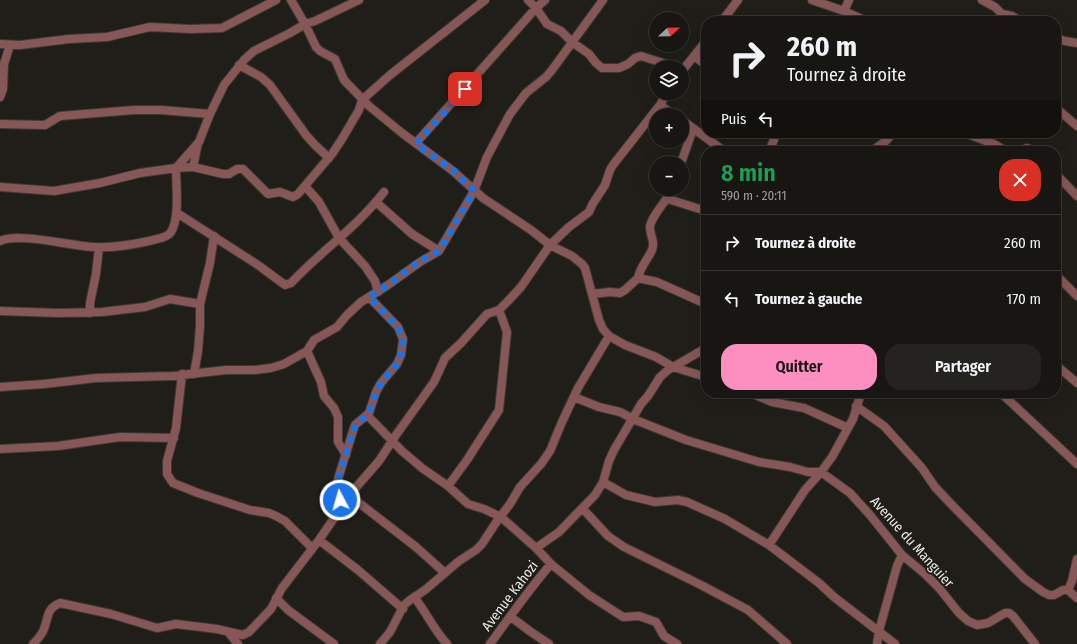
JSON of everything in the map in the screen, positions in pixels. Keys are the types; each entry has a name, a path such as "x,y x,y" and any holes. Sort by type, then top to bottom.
{"street":[{"path":"0,44 20,46 70,39 107,37 150,27 190,29 222,28 276,0"},
{"path":"291,0 305,24 316,48 320,52 335,59 344,80 362,100 416,144 454,171 474,191 531,230 550,245 572,256 582,264 585,268 599,320 603,329 609,336 625,346 656,357 673,367 701,375"},
{"path":"193,167 198,142 210,114 224,85 239,65 254,51 305,24 315,21 359,0"},
{"path":"0,186 54,191 104,182 140,173 176,168 193,167 229,174 239,168 242,169 268,194 280,192 292,197 298,194 329,158 359,110 362,100 390,75 485,0"},
{"path":"528,0 536,8 547,24 560,31 589,54 602,68 619,68 640,56 653,60"},
{"path":"416,144 536,8 545,0"},
{"path":"0,387 96,378 172,376 226,370 271,368 284,364 307,351 314,340 337,327 353,309 420,262 439,251 474,191 487,157 510,114 526,93 546,77 603,0"},
{"path":"726,16 738,0"},
{"path":"812,0 855,16"},
{"path":"844,11 849,0"},
{"path":"982,0 995,7 1000,13 1012,16"},
{"path":"1061,40 1077,43"},
{"path":"0,97 3,89 4,64 10,45"},
{"path":"689,62 701,47"},
{"path":"694,56 701,61"},
{"path":"239,65 261,77 270,85 306,135 315,146 329,158"},
{"path":"33,644 44,630 49,612 54,606 60,603 111,614 157,628 176,624 217,629 243,635 249,632 271,609 282,588 319,540 342,506 379,461 417,403 434,382 445,358 461,343 487,314 498,310 508,301 521,287 550,245 574,223 589,212 606,185 610,170 663,100"},
{"path":"660,105 664,108"},
{"path":"0,124 45,125 60,116 134,110 161,110 210,114"},
{"path":"1061,112 1077,126"},
{"path":"689,126 701,135"},
{"path":"683,156 693,129"},
{"path":"706,138 717,146"},
{"path":"878,146 888,138"},
{"path":"978,138 997,146"},
{"path":"0,241 5,238 12,238 99,247 128,245 159,239 172,231 176,213 176,168 198,142"},
{"path":"1061,179 1077,196"},
{"path":"305,186 319,202 340,238 365,266 375,280 378,292"},
{"path":"176,213 258,265 285,285 291,284 340,238 384,192"},
{"path":"592,294 610,292 620,293 638,278 640,269 652,251 654,244 650,228 652,221 669,196"},
{"path":"668,199 701,209"},
{"path":"376,202 412,234 439,251"},
{"path":"194,374 198,351 200,304 210,263 214,236"},
{"path":"90,313 90,303 96,274 99,247"},
{"path":"638,278 657,282 701,302"},
{"path":"1061,280 1077,296"},
{"path":"342,506 337,488 338,479 355,426 367,415 381,383 397,364 401,355 403,339 398,327 369,297"},
{"path":"0,311 90,313 145,307 170,299 200,304"},
{"path":"448,486 467,460 499,410 507,332 498,310"},
{"path":"380,644 390,632 404,605 482,544 520,487 541,464 550,451 574,397 609,336"},
{"path":"307,351 321,382 324,396 334,408 338,417 338,442 346,455"},
{"path":"536,548 559,532 595,495 603,482 614,450 641,404 660,377 673,367 701,351"},
{"path":"1061,369 1077,382"},
{"path":"182,374 174,438 167,461 167,474 173,483 250,510 276,516 285,521 312,548"},
{"path":"574,397 599,407 620,412 633,419 686,440 759,462 790,467 808,472 821,472"},
{"path":"763,398 772,402 804,408 848,428"},
{"path":"769,546 805,490 832,457 854,415 859,398"},
{"path":"1006,398 1077,464"},
{"path":"856,406 884,426 922,468 935,487 1025,579 1042,592 1049,595 1054,595 1063,590 1068,590 1077,598"},
{"path":"367,415 393,440 402,451 422,468 448,486 468,504 484,509 501,517 536,548 551,564 589,595 623,617 639,616 656,622 664,636 677,644"},
{"path":"0,449 58,446 120,437 174,438"},
{"name":"Avenue du Manguier","path":"821,472 850,493 902,554 939,588 959,613 968,621 977,625 1008,613 1013,616 1035,644"},
{"path":"603,482 626,495 655,502 678,500 687,502 725,518 769,546 819,583 834,597 895,644"},
{"path":"350,496 416,547 445,573"},
{"path":"583,509 608,536 624,547 748,610 787,644"},
{"path":"319,540 358,570 403,609"},
{"path":"877,644 879,631 897,566 902,554"},
{"path":"1068,590 1072,581 1077,559"},
{"name":"Avenue Kahozi","path":"490,644 511,617 534,583 551,564"},
{"path":"414,597 427,614 431,624 438,634 447,644"},
{"path":"276,598 288,610 334,644"},
{"path":"511,617 549,644"},
{"path":"228,632 236,643"}],"route":[{"path":"340,500 337,488 338,479 355,426 369,413 376,392 381,383 397,364 401,355 403,339 398,327 369,297 388,285 407,270 439,251 474,191 454,171 416,144 465,89"}]}
